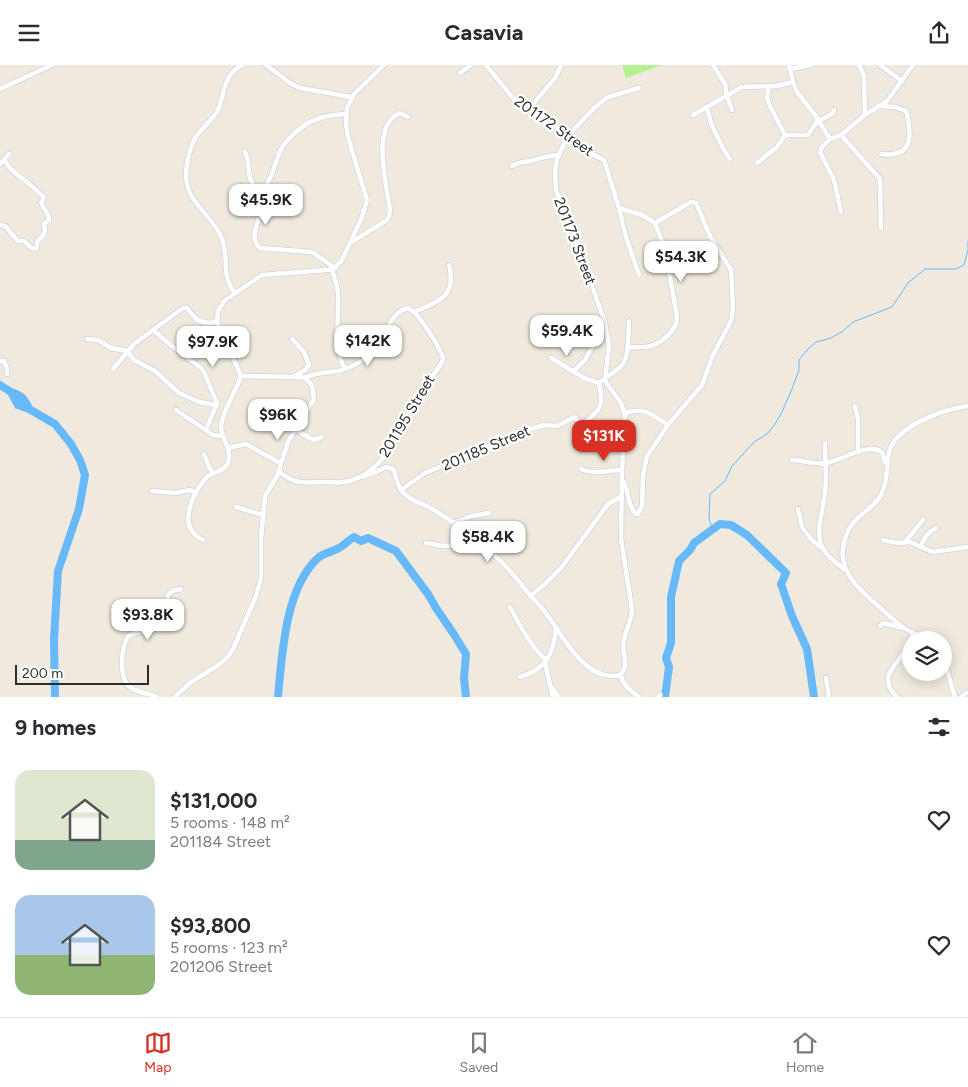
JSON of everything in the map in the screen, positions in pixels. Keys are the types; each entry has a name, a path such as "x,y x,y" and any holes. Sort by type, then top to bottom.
{"street":[{"path":"0,89 52,65"},
{"path":"235,293 226,281 226,257 222,239 211,220 191,195 186,166 189,151 198,133 212,120 218,109 227,79 234,70 242,65"},
{"path":"266,65 300,88 351,97"},
{"path":"203,540 194,535 188,524 190,508 196,493 206,479 226,466 229,461 228,448 222,436 221,427 241,376 217,322 220,307 257,277 266,274 334,268 342,260 362,217 367,200 348,137 346,114 351,97 384,65"},
{"path":"460,73 470,65"},
{"name":"201172 Street","path":"486,65 513,99 557,127 586,151 604,160 639,275"},
{"path":"528,110 554,78 561,65"},
{"path":"713,65 725,84 732,110"},
{"path":"811,65 789,67 797,92 830,139"},
{"path":"859,65 864,77 865,115"},
{"path":"880,65 902,81"},
{"path":"841,212 834,180 821,154 822,147 830,139 841,135 865,115 882,106 895,92 913,65"},
{"path":"693,115 742,87 769,87 793,82"},
{"path":"769,87 767,98 785,135"},
{"name":"201173 Street","path":"604,377 609,346 605,323 569,219 556,191 555,171 559,155 567,137 597,105 608,97 639,88"},
{"path":"881,154 890,155 902,152 908,145 910,136 908,114 906,111 896,107 882,106"},
{"path":"706,108 710,114 710,121 715,129 718,140 730,159"},
{"path":"785,135 808,135 818,121 832,114 834,110"},
{"path":"350,243 389,217 390,210 382,162 384,135 395,115 400,113 408,117"},
{"path":"345,369 341,363 339,350 338,291 334,268 312,252 295,249 262,249 258,247 254,234 260,213 263,190 270,180 277,157 284,144 296,132 318,117 346,114"},
{"path":"757,163 777,147 785,135"},
{"path":"841,135 880,179 881,228"},
{"path":"245,152 253,184 256,188 263,190"},
{"path":"0,225 5,226 18,241 24,241 35,249 37,242 45,233 44,224 49,220 41,203 44,197 2,162 9,154"},
{"path":"512,166 519,161 529,162 559,155"},
{"path":"622,483 624,481 631,507 638,514 642,506 643,475 647,456 668,425 702,385 713,355 729,325 732,307 731,271 710,236 695,203 691,202 655,223"},
{"path":"619,208 642,215 655,223 665,249 676,303 677,322 664,339 656,345 627,347"},
{"path":"305,378 312,374 354,366 373,351 397,314 408,309 414,312 440,300 447,294 452,282 450,265"},
{"path":"113,369 127,351 185,308 188,309 193,317 200,321 207,323 217,322"},
{"name":"201195 Street","path":"278,471 289,479 302,483 345,482 361,477 380,461 395,443 422,387 443,363 442,353 414,312"},
{"path":"551,359 589,381 599,383 604,377 623,364 627,347 629,321"},
{"path":"573,372 585,360 605,323"},
{"path":"153,330 202,369 217,405 206,430"},
{"path":"87,339 97,340 111,348 127,351 134,360 155,371 177,391 199,402 217,405"},
{"path":"292,339 304,352 309,365 306,370 294,376"},
{"path":"0,361 4,361 7,367 7,374"},
{"path":"176,697 191,681 223,662 233,649 259,584 265,496 278,471 288,442 314,399 312,385 305,378 294,376 241,376"},
{"path":"361,477 386,467 391,468 401,490 452,523 500,561 556,627 574,655 593,670 605,676 621,674 626,667 623,649 624,638 632,609 621,539 625,413 621,403 606,385 604,377"},
{"name":"201185 Street","path":"401,490 425,473 505,439 541,426 557,426 574,417 579,423 584,423 600,408 603,397 599,383"},
{"path":"855,406 858,419 858,451"},
{"path":"910,631 857,587 846,570 843,552 849,529 880,499 885,486 890,449 906,430 917,423 959,407 968,406"},
{"path":"176,410 216,436 222,436"},
{"path":"625,413 641,410 658,417 668,425"},
{"path":"296,430 313,440 322,437"},
{"path":"821,548 818,536 825,491 825,443"},
{"path":"228,448 246,444 280,463"},
{"path":"792,460 825,463 858,451 880,450 888,466"},
{"path":"204,454 213,473"},
{"path":"581,469 590,472 622,470"},
{"path":"152,491 176,493 190,490 196,493"},
{"path":"530,596 550,579 608,504 622,496"},
{"path":"236,507 263,515"},
{"path":"798,509 802,527 811,539 846,570"},
{"path":"452,523 472,516 489,513"},
{"path":"905,542 923,520"},
{"path":"921,547 924,538 936,528"},
{"path":"426,543 436,546 460,545 462,531"},
{"path":"883,539 891,542 905,542 932,552 968,547"},
{"path":"157,697 132,688 124,679 122,657 125,641 130,635 150,630 156,626 166,614 168,595 172,591 181,589"},
{"path":"510,607 520,626 546,661 553,697"},
{"path":"880,626 884,623 905,628"},
{"path":"520,677 539,669 546,661 552,649 556,627"},
{"path":"897,697 888,688 887,683 891,670 902,656"},
{"path":"621,674 624,684 639,697"},
{"path":"826,677 829,697"},
{"path":"950,681 955,697"},
{"path":"550,686 559,697"},
{"path":"961,697 968,692"}],"green space":[{"path":"622,65 662,65 626,78"}],"waterway":[{"path":"968,241 968,249"},
{"path":"713,530 709,519 710,494 725,481 732,466 754,442 767,434 775,424 792,389 799,370 799,360 807,350 816,342 831,338 843,331 853,322 892,307 908,283 925,269 956,269 964,265 968,250"},
{"path":"0,385 11,392 18,405 55,424 71,444 80,460 85,475 79,509 58,571 54,640 55,697"},
{"path":"11,392 22,398 29,409"},
{"path":"665,697 669,667 666,658 671,643 671,597 679,561 694,543 720,524 731,525 747,535 786,573 781,584 792,616 807,649 814,697"},
{"path":"278,697 287,623 298,586 318,558 341,547 354,537 361,541 368,538 396,551 428,594 466,654 464,678 466,697"}]}
